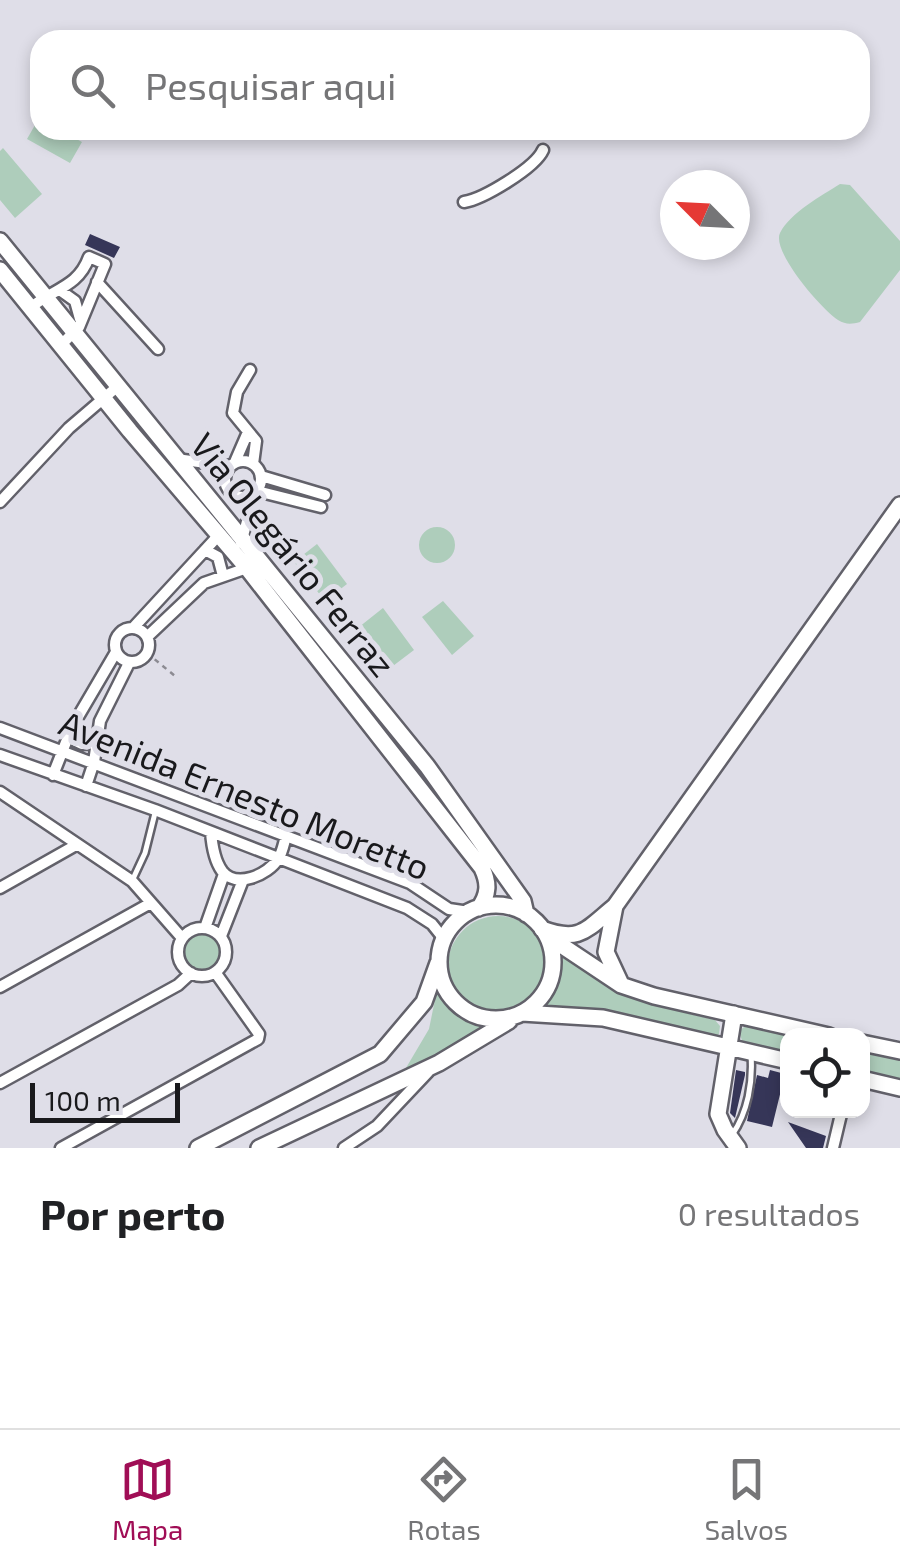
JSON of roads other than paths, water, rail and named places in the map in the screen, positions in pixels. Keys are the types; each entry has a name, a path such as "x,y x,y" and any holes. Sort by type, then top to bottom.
{"main road":[{"name":"Via Olegário Ferraz","path":"0,241 53,293 239,546 427,766 523,901 526,914"},
{"name":"Via Olegário Ferraz","path":"0,270 218,536 239,546 247,568 482,868 486,898 474,910"},
{"path":"544,931 578,936 615,906 900,505"},
{"path":"198,1148 380,1054 424,1002 451,927 474,910 508,906 526,914 544,931 622,984 654,996 795,1028"},
{"path":"615,906 606,952 622,984"},
{"path":"259,1148 439,1063 518,1015 540,998 552,976 553,958 544,931"},
{"path":"439,959 444,986 457,1005 481,1018 603,1018 780,1059"},
{"path":"734,1014 718,1114 734,1142"},
{"path":"870,1045 900,1052"},
{"path":"870,1081 900,1088"}],"street":[{"path":"464,202 534,164 543,150"},
{"path":"30,308 72,284 90,258 105,264 78,326 60,346"},
{"path":"97,282 158,350"},
{"path":"250,370 233,404 237,420 257,446 253,464 261,476 325,495"},
{"path":"0,502 69,428 118,386"},
{"path":"248,432 224,480 230,492 243,498 254,494 321,507"},
{"path":"163,469 178,458 253,464"},
{"path":"239,546 261,476"},
{"path":"53,774 67,737 116,652 118,635 133,628 218,536"},
{"path":"205,550 218,557 223,576"},
{"path":"129,663 140,661 147,654 147,637 204,583 247,568"},
{"path":"133,628 147,637"},
{"path":"116,652 129,663"},
{"path":"86,786 100,720 129,663"},
{"name":"Avenida Ernesto Moretto","path":"0,728 410,884 449,909 474,910"},
{"path":"67,737 82,744 96,743"},
{"name":"Avenida Ernesto Moretto","path":"0,755 408,908 432,924 444,939"},
{"path":"0,792 132,880 182,938"},
{"path":"241,843 248,822"},
{"path":"205,928 223,880 210,832"},
{"path":"220,936 241,886 279,859 286,836"},
{"path":"0,888 76,845"},
{"path":"223,880 241,886"},
{"path":"0,987 149,904"},
{"path":"205,928 220,936 226,952 223,964 215,972 200,976 191,973 179,960 182,938 193,929 205,928"},
{"path":"61,1148 258,1039 215,972"},
{"path":"0,1083 178,985 191,973"},
{"path":"344,1148 377,1126 439,1063"},
{"path":"832,1148 840,1118"}],"lane":[{"path":"132,880 146,853 155,810"},
{"path":"734,1142 753,1078 750,1052"}]}
